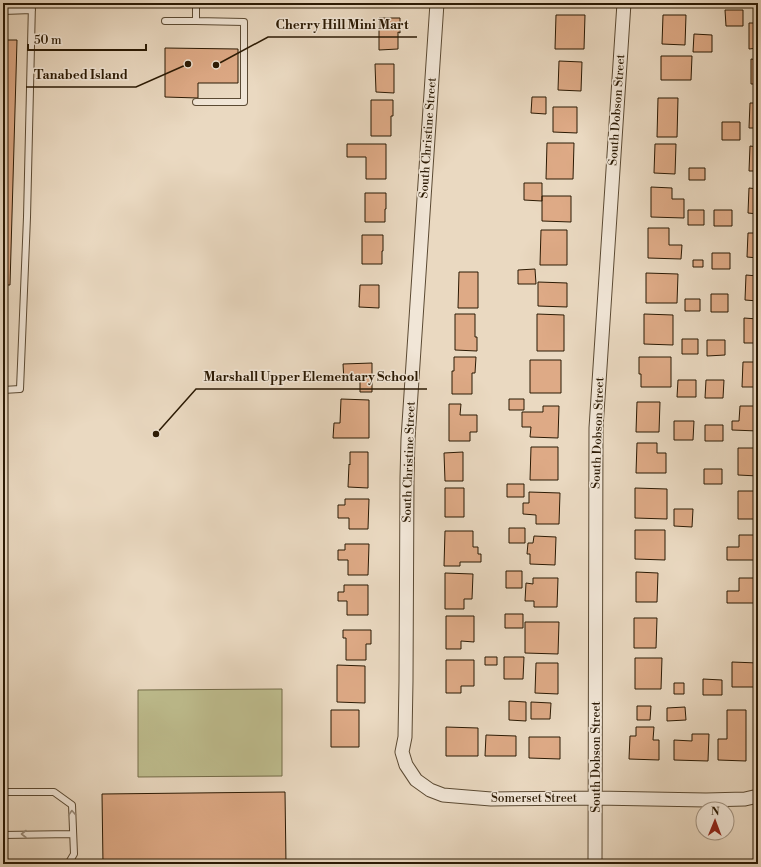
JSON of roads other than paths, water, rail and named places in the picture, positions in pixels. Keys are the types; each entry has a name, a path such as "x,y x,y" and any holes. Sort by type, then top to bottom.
{"street":[{"name":"South Christine Street","path":"413,774 406,766 402,752 405,738 406,688 408,439 437,3"},
{"name":"South Dobson Street","path":"595,864 596,428 624,3"},
{"name":"Somerset Street","path":"413,774 416,780 430,790 444,795 491,799 596,798 706,800 745,799 758,796"}],"lane":[{"path":"3,390 20,389 27,217 32,3"},
{"path":"196,3 196,21"},
{"path":"3,11 32,10"},
{"path":"165,21 244,22 244,102 196,102"},
{"path":"3,792 54,792 72,805 74,854 68,864"},
{"path":"3,834 73,834"}],"place":[{"name":"Tanabed Island","path":"188,64"},
{"name":"Cherry Hill Mini Mart","path":"216,65"},
{"name":"Marshall Upper Elementary School","path":"156,434"}]}
